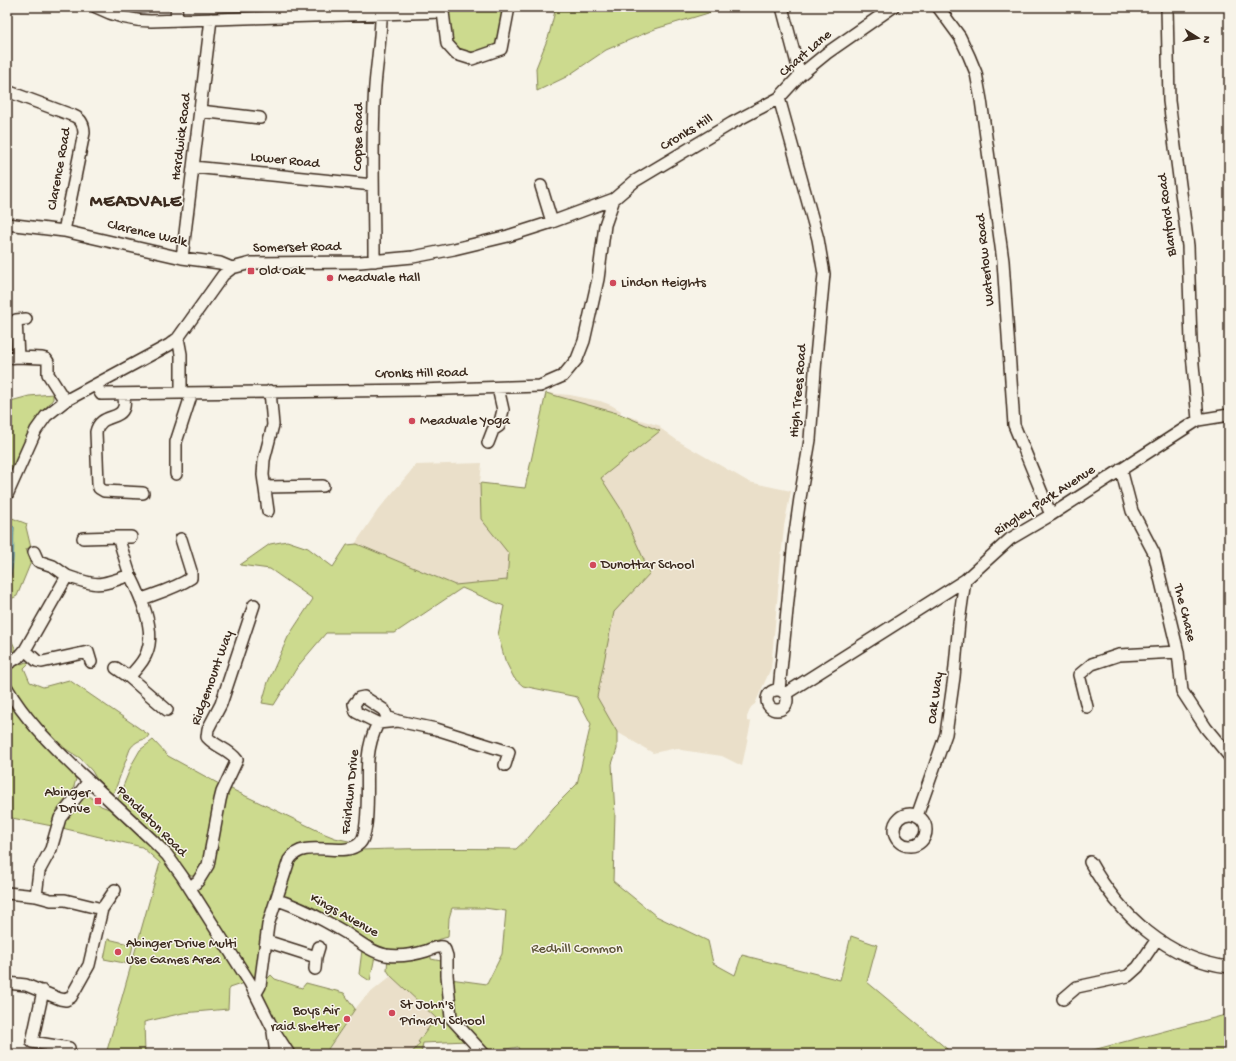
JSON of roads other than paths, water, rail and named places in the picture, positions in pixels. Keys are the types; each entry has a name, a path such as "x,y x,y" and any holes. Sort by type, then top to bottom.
{"street":[{"path":"96,7 128,19 151,21 211,19 324,11 443,9 448,44 456,54 472,59 501,49 509,7"},
{"path":"176,7 177,20"},
{"path":"782,7 800,75"},
{"name":"Chart Lane","path":"780,98 800,75 827,53 893,7"},
{"name":"Waterlow Road","path":"938,7 960,37 976,73 1003,261 1014,425 1051,515"},
{"name":"Blanford Road","path":"1167,7 1169,101 1188,246 1191,342 1198,420"},
{"name":"Copse Road","path":"375,261 373,185 375,87 381,10"},
{"name":"Hardwick Road","path":"182,258 211,19"},
{"name":"Clarence Road","path":"7,91 74,116 80,120 84,126 64,230"},
{"name":"Cronks Hill","path":"614,199 635,181 732,123 780,98"},
{"name":"High Trees Road","path":"780,98 818,239 824,274 810,440 794,540 782,692"},
{"path":"200,111 260,118"},
{"name":"Lower Road","path":"193,167 373,185"},
{"path":"541,186 552,222"},
{"name":"Somerset Road","path":"232,268 251,263 375,261 413,257 508,236 552,222 614,199"},
{"name":"Cronks Hill Road","path":"96,385 101,394 419,390 540,386 563,376 577,360 584,341 598,279 605,225 614,199"},
{"name":"Clarence Walk","path":"7,224 64,230 182,258 220,263 232,268"},
{"path":"7,495 36,430 46,416 65,401 169,346 178,338 223,275 232,268"},
{"path":"26,319 16,320 13,357 46,359 48,362 48,374 65,401"},
{"path":"176,474 176,442 190,399 186,393 178,338"},
{"path":"488,443 493,430 499,426 503,410 498,388"},
{"path":"268,511 263,475 264,460 272,425 270,391"},
{"path":"124,394 124,406 122,411 104,419 97,427 98,484 100,488 104,490 143,493"},
{"name":"Ringley Park Avenue","path":"782,692 965,580 1010,538 1051,515 1198,420 1229,416"},
{"name":"The Chase","path":"1121,469 1132,511 1154,553 1178,652 1182,691 1206,728 1229,756"},
{"path":"265,486 323,486"},
{"path":"83,538 118,536 132,537"},
{"path":"118,536 130,575 142,599 149,627 149,645 147,653 129,678"},
{"path":"142,599 170,589 191,578 191,571 181,539"},
{"path":"34,552 38,562 52,566 67,576 87,583 104,584 130,575"},
{"path":"7,664 20,656 25,650 67,576"},
{"name":"Oak Way","path":"917,816 946,734 965,580"},
{"name":"Ridgemount Way","path":"190,888 198,881 208,865 222,792 236,760 232,753 214,744 207,737 208,729 221,704 254,605"},
{"path":"25,650 37,662 89,652"},
{"path":"1087,707 1079,675 1092,664 1119,655 1178,652"},
{"path":"116,668 167,710"},
{"name":"Pendleton Road","path":"7,688 15,702 33,725 162,851 182,876 256,993 273,1029 289,1054"},
{"path":"398,721 378,723 356,712 354,704 359,698 364,697 384,710 387,716 398,721 436,729 511,749 505,765"},
{"name":"Fairlawn Drive","path":"256,993 260,986 268,925 286,867 292,854 300,851 324,848 346,849 355,847 362,842 367,810 368,757 378,723"},
{"path":"36,896 40,871 51,849 60,818 88,780"},
{"path":"1090,862 1099,878 1117,902 1138,924 1157,939 1183,955 1203,962 1229,967"},
{"path":"7,983 26,985 60,999 66,1000 71,998 89,965 102,909 114,890"},
{"path":"7,893 36,896 51,900 64,900 102,909"},
{"name":"Kings Avenue","path":"277,900 292,904 308,912 360,944 384,954 398,956 443,947 446,956 446,975 451,1018 484,1054"},
{"path":"1063,999 1077,987 1128,976 1138,966 1157,939"},
{"path":"266,942 318,952 315,969"},
{"path":"43,992 32,1042 70,1048"},
{"path":"273,1029 276,1054"}],"water":[{"path":"7,525 14,527 14,555 12,570 7,583"}],"place":[{"name":"Old Oak","path":"251,271"},
{"name":"Meadvale Hall","path":"330,278"},
{"name":"Lindon Heights","path":"613,283"},
{"name":"Meadvale Yoga","path":"412,421"},
{"name":"Dunottar School","path":"593,565"},
{"name":"Abinger Drive","path":"98,801"},
{"name":"Abinger Drive Multi Use Games Area","path":"118,952"},
{"name":"St John's Primary School","path":"392,1013"},
{"name":"Boys Air raid shelter","path":"347,1019"}],"district":[{"name":"MEADVALE","path":"136,202"}],"park label":[{"name":"Redhill Common","path":"577,949"}]}
